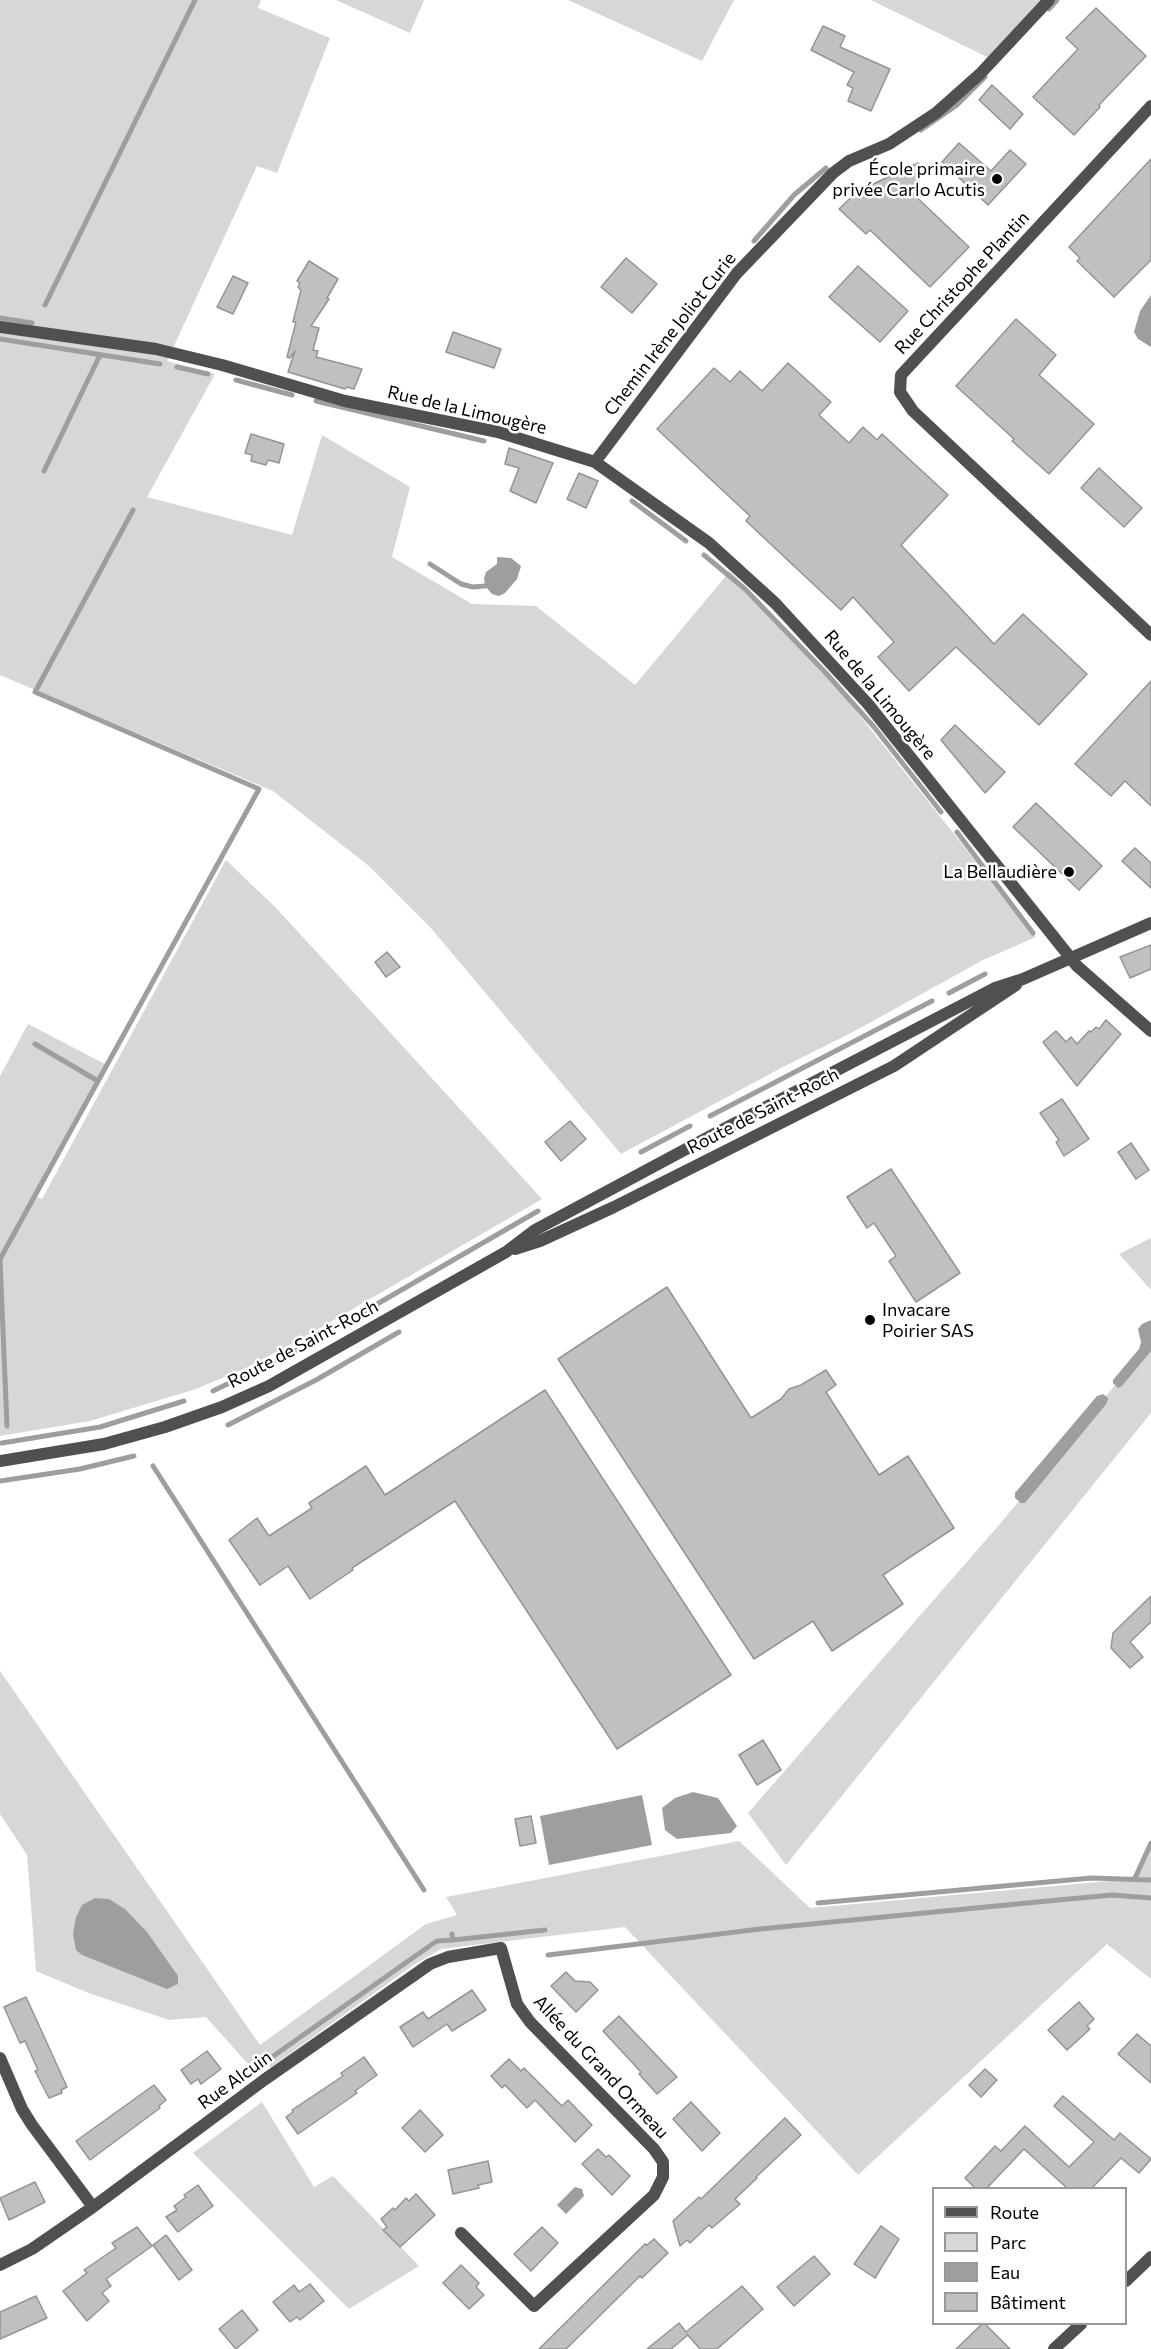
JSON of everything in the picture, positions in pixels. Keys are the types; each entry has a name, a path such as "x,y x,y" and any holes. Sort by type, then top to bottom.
{"street":[{"name":"Chemin Irène Joliot Curie","path":"595,462 737,273 832,173 849,161 889,144 936,113 980,74 1049,0"},
{"name":"Rue Christophe Plantin","path":"1151,106 901,375 900,392 914,411 1151,635"},
{"name":"Rue de la Limougère","path":"0,327 156,349 222,365 345,401 498,432 595,462 709,543 775,603 868,704 1072,960 1090,980 1151,1031"},
{"name":"Route de Saint-Roch","path":"0,1461 104,1444 165,1427 222,1407 269,1386 506,1252 535,1230 726,1128 995,988 1072,960 1151,922"},
{"name":"Route de Saint-Roch","path":"506,1252 540,1241 614,1207 894,1066 1002,996 1023,979"},
{"name":"Rue Alcuin","path":"0,2265 32,2249 93,2207 264,2080 430,1964 448,1957 501,1948"},
{"name":"Allée du Grand Ormeau","path":"461,2233 534,2306 654,2195 663,2177 663,2162 654,2149 517,2004 501,1948"},
{"path":"0,2058 22,2109 93,2207"},
{"path":"1127,2279 1151,2257"},
{"path":"1054,2349 1080,2325"}],"green space":[{"path":"0,0 261,0 258,8 330,38 277,173 257,166 167,361 215,374 147,497 292,535 322,435 410,487 392,557 472,604 536,606 635,685 730,571 825,672 1036,937 983,960 853,1032 621,1154 430,927 369,866 273,791 0,675"},
{"path":"336,0 424,0 410,33"},
{"path":"568,0 734,0 702,61"},
{"path":"871,0 1047,0 993,60"},
{"path":"226,860 275,907 542,1199 308,1335 246,1368 196,1389 90,1421 0,1436 0,1076 28,1024 107,1065 36,1197 42,1199"},
{"path":"1151,1238 1151,1290 1119,1254"},
{"path":"1151,1342 1151,1413 786,1865 748,1813 999,1525"},
{"path":"0,1671 260,2045 426,1924 457,1915 446,1897 739,1841 810,1908 1132,1879 1151,1846 1151,1979 1107,1944 858,2175 625,1927 441,1949 415,1964 271,2067 249,2065 206,2017 169,2020 91,1994 36,1971 27,1855 0,1814"},
{"path":"262,2102 314,2187 333,2176 419,2266 349,2309 193,2153"}],"water":[{"path":"1151,295 1151,347 1138,339 1134,332 1140,311"},
{"path":"497,557 511,558 521,566 517,579 505,593 499,596 492,594 485,586 484,578 486,572 497,564"},
{"path":"1151,1320 1151,1351 1118,1388 1113,1380 1139,1349 1141,1342 1138,1329 1142,1324"},
{"path":"1103,1394 1108,1398 1107,1403 1025,1503 1021,1503 1015,1498 1015,1493 1097,1396"},
{"path":"693,1792 718,1798 737,1826 731,1833 677,1839 665,1830 662,1808 675,1798"},
{"path":"642,1795 652,1845 549,1865 540,1816"},
{"path":"95,1898 109,1899 125,1909 147,1932 178,1976 178,1984 167,1989 82,1955 76,1950 73,1934 76,1917 82,1905"},
{"path":"575,2187 582,2189 584,2196 566,2214 557,2205"}],"building":[{"path":"1096,8 1146,56 1074,135 1033,97 1078,49 1066,38"},
{"path":"823,26 845,36 840,47 890,69 871,111 848,101 853,88 847,85 854,72 811,50"},
{"path":"992,85 1023,114 1010,129 979,100"},
{"path":"959,143 991,171 1010,150 1026,164 988,205 942,162"},
{"path":"1151,159 1151,260 1114,297 1077,261 1080,258 1069,247"},
{"path":"918,163 926,171 909,190 969,247 930,287 870,230 866,234 839,209 858,191"},
{"path":"626,258 657,284 632,313 601,287"},
{"path":"309,261 338,279 327,298 329,299 311,326 319,328 313,350 318,351 316,357 362,369 354,389 347,387 345,389 288,372 295,351 290,358 287,357 301,290 298,287 300,283 297,281"},
{"path":"858,266 908,311 880,342 829,297"},
{"path":"233,276 248,283 233,314 217,307"},
{"path":"1016,319 1056,355 1039,375 1094,424 1049,474 956,386"},
{"path":"453,332 501,349 494,368 446,352"},
{"path":"788,363 831,402 819,415 849,443 863,427 877,440 882,434 948,495 901,545 994,644 1023,614 1087,674 1039,725 956,647 909,691 878,657 894,642 853,597 841,610 746,521 750,516 657,429 714,368 730,382 740,371 762,391"},
{"path":"251,434 284,444 279,463 268,460 266,465 251,461 252,455 245,453"},
{"path":"509,448 553,463 536,503 510,491 519,468 505,464"},
{"path":"1099,468 1142,508 1124,527 1081,488"},
{"path":"579,473 598,481 586,508 567,499"},
{"path":"1151,681 1151,806 1125,781 1111,796 1075,764"},
{"path":"955,725 1005,772 985,793 941,740"},
{"path":"1036,803 1102,866 1079,890 1013,827"},
{"path":"1135,848 1151,863 1151,888 1122,861"},
{"path":"1151,945 1151,969 1130,978 1120,957"},
{"path":"387,952 400,967 386,977 375,962"},
{"path":"1106,1020 1121,1034 1077,1086 1043,1042 1056,1031 1066,1042 1071,1037 1077,1044 1089,1031 1091,1032 1096,1027 1099,1029"},
{"path":"1062,1099 1089,1139 1064,1156 1056,1142 1059,1140 1040,1113"},
{"path":"570,1121 586,1139 561,1161 545,1142"},
{"path":"1131,1143 1149,1170 1136,1179 1118,1152"},
{"path":"891,1169 960,1273 916,1302 889,1261 896,1256 874,1223 867,1228 847,1197"},
{"path":"667,1287 751,1418 781,1399 789,1389 801,1385 826,1370 836,1385 826,1392 879,1475 908,1456 954,1528 883,1575 903,1604 832,1651 813,1621 754,1659 558,1359"},
{"path":"545,1390 731,1675 617,1749 455,1501 352,1568 353,1570 310,1599 288,1566 260,1585 229,1540 257,1518 269,1536 312,1508 309,1503 366,1466 385,1495"},
{"path":"1151,1596 1151,1622 1130,1642 1143,1657 1130,1668 1111,1648 1113,1633"},
{"path":"763,1740 781,1770 757,1785 739,1755"},
{"path":"531,1816 536,1843 520,1846 515,1819"},
{"path":"566,1972 575,1981 590,1982 598,1990 576,2012 551,1986"},
{"path":"472,1990 486,2010 452,2031 447,2024 413,2047 400,2027 423,2012 428,2019"},
{"path":"26,1997 67,2087 61,2090 62,2093 49,2098 35,2071 38,2070 25,2041 20,2043 4,2007"},
{"path":"1079,2002 1094,2019 1087,2026 1090,2029 1067,2050 1048,2030"},
{"path":"619,2016 677,2077 657,2094 639,2074 641,2072 603,2031"},
{"path":"1137,2034 1151,2046 1151,2083 1118,2054"},
{"path":"207,2051 221,2069 201,2084 198,2079 191,2084 181,2070"},
{"path":"364,2057 377,2075 355,2091 357,2093 298,2134 286,2117 293,2112 292,2110 343,2076 341,2073"},
{"path":"509,2059 521,2071 524,2068 562,2106 568,2100 592,2125 575,2142 535,2100 527,2108 505,2085 502,2088 491,2076"},
{"path":"985,2069 997,2080 981,2097 969,2085"},
{"path":"154,2085 166,2100 159,2106 160,2108 90,2160 76,2141"},
{"path":"1063,2096 1114,2140 1120,2133 1151,2159 1139,2173 1121,2158 1093,2187 1066,2187 1024,2149 988,2187 974,2187 965,2178 995,2146 1001,2151 1025,2126 1069,2167 1094,2142 1054,2106"},
{"path":"691,2102 720,2133 702,2151 673,2119"},
{"path":"420,2110 443,2135 425,2152 402,2128"},
{"path":"785,2118 801,2135 735,2199 740,2204 712,2228 709,2225 690,2243 687,2240 680,2246 673,2221 699,2197 701,2199"},
{"path":"598,2149 606,2157 609,2155 630,2176 612,2195 582,2164"},
{"path":"488,2161 492,2182 478,2185 479,2188 453,2194 448,2170"},
{"path":"35,2182 45,2202 9,2220 0,2198"},
{"path":"198,2185 213,2206 178,2232 166,2217 177,2210 174,2206 186,2197 184,2195"},
{"path":"416,2194 435,2215 400,2247 383,2230 387,2227 381,2219 393,2208 395,2210 406,2198 409,2201"},
{"path":"881,2226 899,2239 875,2278 854,2264"},
{"path":"137,2227 152,2246 106,2279 111,2286 102,2293 109,2301 87,2321 63,2291 87,2273 84,2270 116,2248 112,2243"},
{"path":"542,2227 558,2243 531,2271 514,2254"},
{"path":"166,2235 192,2270 179,2280 153,2245"},
{"path":"654,2239 668,2253 642,2278 640,2276 566,2349 539,2349 645,2244 647,2245"},
{"path":"814,2256 830,2274 794,2306 777,2287"},
{"path":"461,2265 479,2283 476,2287 484,2295 469,2309 443,2283"},
{"path":"310,2284 324,2301 300,2320 297,2317 290,2322 273,2302 294,2285 299,2292"},
{"path":"742,2286 763,2309 717,2349 700,2349 688,2335 671,2349 647,2349 679,2323 686,2332"},
{"path":"36,2296 47,2318 0,2339 0,2312"},
{"path":"242,2310 258,2330 236,2349 219,2329"},
{"path":"981,2325 986,2325 1010,2349 956,2349"}],"waterway":[{"path":"45,305 195,0"},
{"path":"1049,9 1057,0"},
{"path":"921,130 957,105 985,77"},
{"path":"754,241 794,195 826,168"},
{"path":"0,318 32,323"},
{"path":"0,339 160,364"},
{"path":"44,471 100,355"},
{"path":"177,367 208,374"},
{"path":"236,380 292,395"},
{"path":"316,401 484,441"},
{"path":"632,501 686,541"},
{"path":"7,1426 0,1259 259,789 35,692 133,510"},
{"path":"704,555 745,589 825,672 874,727 941,812"},
{"path":"430,564 461,584 473,587 485,586"},
{"path":"957,832 1033,933"},
{"path":"949,993 985,974"},
{"path":"710,1116 932,1001"},
{"path":"35,1044 98,1081"},
{"path":"641,1152 690,1126"},
{"path":"365,1311 538,1211"},
{"path":"213,1391 295,1351 341,1325"},
{"path":"228,1425 316,1380 399,1332"},
{"path":"2,1443 100,1427 184,1401"},
{"path":"0,1481 80,1469 134,1456"},
{"path":"153,1466 424,1890"},
{"path":"1135,1878 1151,1843"},
{"path":"818,1903 1091,1878 1151,1880"},
{"path":"548,1955 760,1929 1058,1900 1113,1895 1151,1898"},
{"path":"452,1934 453,1940 545,1930"},
{"path":"272,2057 437,1941 453,1940"}],"place":[{"name":"École primaire privée Carlo Acutis","path":"997,179"},
{"name":"La Bellaudière","path":"1069,872"},
{"name":"Invacare Poirier SAS","path":"870,1320"}]}
